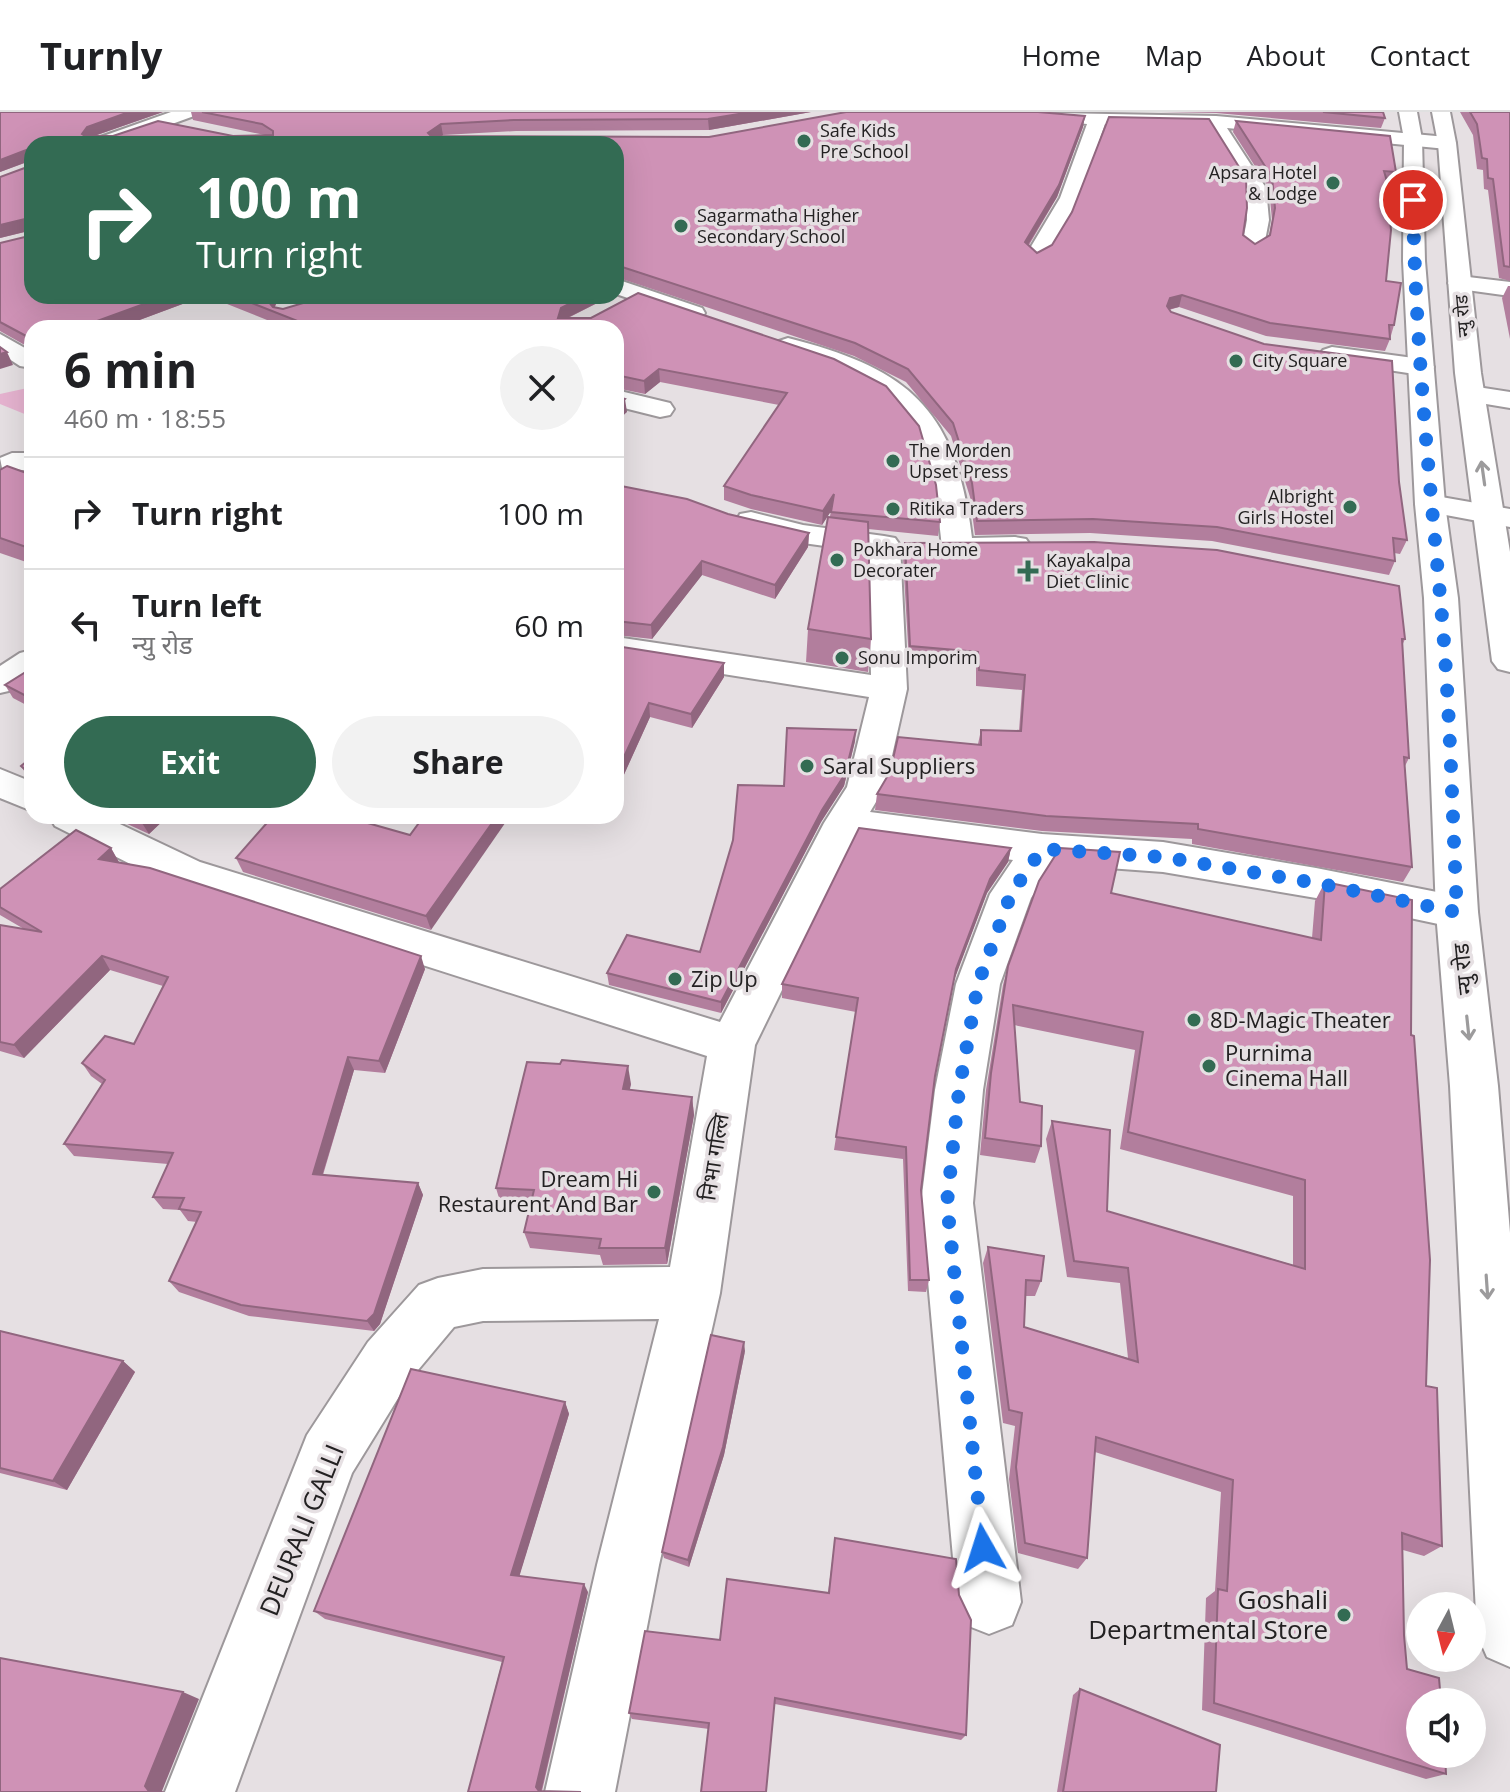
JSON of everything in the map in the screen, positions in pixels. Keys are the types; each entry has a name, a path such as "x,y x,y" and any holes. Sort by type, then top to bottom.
{"street":[{"path":"1005,112 1043,118 1186,116 1214,122 1427,126"},
{"path":"121,136 185,116"},
{"path":"1037,255 1070,198 1096,123 1102,116"},
{"path":"1214,122 1256,188 1258,220 1253,246"},
{"name":"न्यु रोड","path":"1427,126 1460,283 1471,394 1499,516 1510,661"},
{"name":"न्यु रोड","path":"1427,126 1414,261 1430,504 1425,595 1475,1102 1510,1634"},
{"path":"1460,283 1510,289"},
{"path":"624,297 722,323"},
{"name":"निभा गल्लि","path":"580,1792 628,1565 693,1293 732,1045 844,823 866,787 921,546 952,498 934,437 896,391 844,364 763,337"},
{"path":"0,342 24,358"},
{"path":"1305,351 1421,367"},
{"path":"1471,394 1510,400"},
{"path":"624,400 660,409"},
{"path":"1430,504 1499,516"},
{"path":"725,513 803,534 921,546 1046,546"},
{"path":"624,648 889,689"},
{"path":"0,682 24,666"},
{"path":"0,782 24,794"},
{"path":"844,823 1042,849 1163,857 1316,883 1457,912"},
{"path":"85,824 185,873 732,1045"},
{"path":"989,1602 947,1203 959,1090 978,984 1011,894 1042,849"},
{"name":"DEURALI GALLI","path":"200,1792 328,1456 388,1362 438,1304 483,1295 693,1293"}],"shaded area":[{"path":"24,389 24,414 0,404 0,394"}],"building":[{"path":"0,112 129,112 87,127 82,134 85,136 24,136 24,151 0,160"},
{"path":"202,112 751,112 708,119 514,120 441,124 428,133 431,136 233,136 273,135 273,131 262,124"},
{"path":"846,112 1038,112 1085,116 1059,185 1025,242 1037,253 1052,245 1072,212 1109,117 1209,119 1246,178 1247,208 1243,235 1255,244 1270,235 1275,208 1272,177 1236,121 1390,136 1396,172 1384,171 1390,192 1387,191 1391,230 1386,281 1401,283 1394,325 1389,325 1390,339 1270,323 1182,295 1170,298 1167,306 1171,312 1264,344 1392,361 1399,482 1407,540 1393,538 1395,561 1217,527 1093,519 977,521 972,483 953,423 908,369 855,343 624,268 624,137 709,137"},
{"path":"1323,112 1383,112 1385,118"},
{"path":"1470,112 1510,112 1510,267 1504,266 1493,179 1488,178 1487,159 1482,158 1477,124"},
{"path":"158,121 233,136 113,136"},
{"path":"24,168 24,219 0,225 0,177"},
{"path":"24,237 24,304 144,304 100,320 24,320 24,335 0,322 0,243"},
{"path":"638,293 834,359 886,386 919,426 936,485 940,522 831,512 834,494 823,511 724,486 787,393 659,369 644,381 624,377 624,320 295,320 254,304 270,304 283,309 300,304 569,304 561,308 558,318 591,318 617,304 624,304 624,300"},
{"path":"7,466 24,472 24,546 0,538 0,470"},
{"path":"624,487 687,499 728,514 809,533 775,585 702,561 651,625 624,622"},
{"path":"828,517 868,522 871,639 808,629"},
{"path":"1094,542 1217,550 1399,586 1405,639 1402,639 1409,758 1404,757 1412,867 1198,829 1198,824 1046,816 877,794 890,772 898,737 981,745 981,730 1021,731 1025,675 979,670 978,652 910,646 905,543"},
{"path":"624,647 724,663 691,714 649,703 624,757"},
{"path":"24,673 24,695 5,685"},
{"path":"787,728 856,730 845,774 822,810 721,1002 607,973 627,935 700,952 733,840 738,785 784,786"},
{"path":"266,824 371,824 410,835 418,824 491,824 426,916 236,858"},
{"path":"859,828 1011,848 990,879 956,969 935,1076 921,1190 929,1280 910,1280 906,1147 836,1137 858,998 782,984"},
{"path":"76,830 111,848 99,859 150,868 421,956 379,1061 348,1057 313,1174 418,1183 374,1314 367,1321 241,1305 169,1281 201,1212 179,1209 184,1198 153,1197 173,1153 64,1144 105,1080 82,1063 105,1036 134,1044 168,977 102,956 14,1045 0,1042 0,925 42,932 0,907 0,889"},
{"path":"1060,848 1120,852 1111,893 1321,940 1325,882 1412,900 1411,1035 1414,1036 1430,1260 1426,1386 1437,1388 1442,1546 1402,1533 1406,1672 1439,1678 1440,1688 1406,1688 1406,1762 1214,1703 1218,1589 1227,1591 1233,1480 1096,1437 1087,1558 1025,1543 1016,1467 1022,1413 1009,1410 988,1247 1044,1256 1041,1281 1026,1280 1024,1327 1138,1362 1128,1268 1074,1261 1052,1121 1110,1130 1107,1211 1305,1269 1305,1180 1128,1132 1143,1032 1013,1005 1020,1102 1042,1106 1041,1146 985,1138 991,1073 1008,966 1039,881"},
{"path":"562,1060 628,1066 623,1089 692,1097 665,1248 599,1248 601,1239 524,1232 534,1190 496,1188 527,1062 560,1064"},
{"path":"0,1331 123,1361 53,1481 0,1468"},
{"path":"711,1335 744,1342 723,1447 688,1560 662,1552"},
{"path":"411,1369 565,1402 511,1575 584,1584 536,1787 539,1791 581,1792 468,1792 504,1657 314,1611"},
{"path":"835,1538 956,1559 959,1595 971,1620 966,1735 775,1698 766,1792 701,1792 709,1723 629,1713 645,1631 720,1640 727,1579 829,1593"},
{"path":"0,1658 183,1692 145,1786 148,1790 159,1792 0,1792"},
{"path":"1080,1689 1220,1745 1216,1792 1063,1792"},
{"path":"1426,1768 1446,1768 1446,1774"}],"place":[{"name":"Safe Kids Pre School","path":"804,141"},
{"name":"Apsara Hotel & Lodge","path":"1333,183"},
{"name":"Sagarmatha Higher Secondary School","path":"681,226"},
{"name":"City Square","path":"1236,361"},
{"name":"The Morden Upset Press","path":"893,461"},
{"name":"Albright Girls Hostel","path":"1350,507"},
{"name":"Ritika Traders","path":"893,509"},
{"name":"Pokhara Home Decorater","path":"837,560"},
{"name":"Kayakalpa Diet Clinic","path":"1028,571"},
{"name":"Sonu Imporim","path":"842,658"},
{"name":"Saral Suppliers","path":"807,766"},
{"name":"Zip Up","path":"675,979"},
{"name":"8D-Magic Theater","path":"1194,1020"},
{"name":"Purnima Cinema Hall","path":"1209,1066"},
{"name":"Dream Hi Restaurent And Bar","path":"654,1192"},
{"name":"Goshali Departmental Store","path":"1344,1615"}],"route":[{"path":"983,1548 947,1203 959,1090 978,984 1011,894 1042,849 1163,857 1316,883 1457,912 1441,598 1430,504 1414,261 1413,200"}]}
